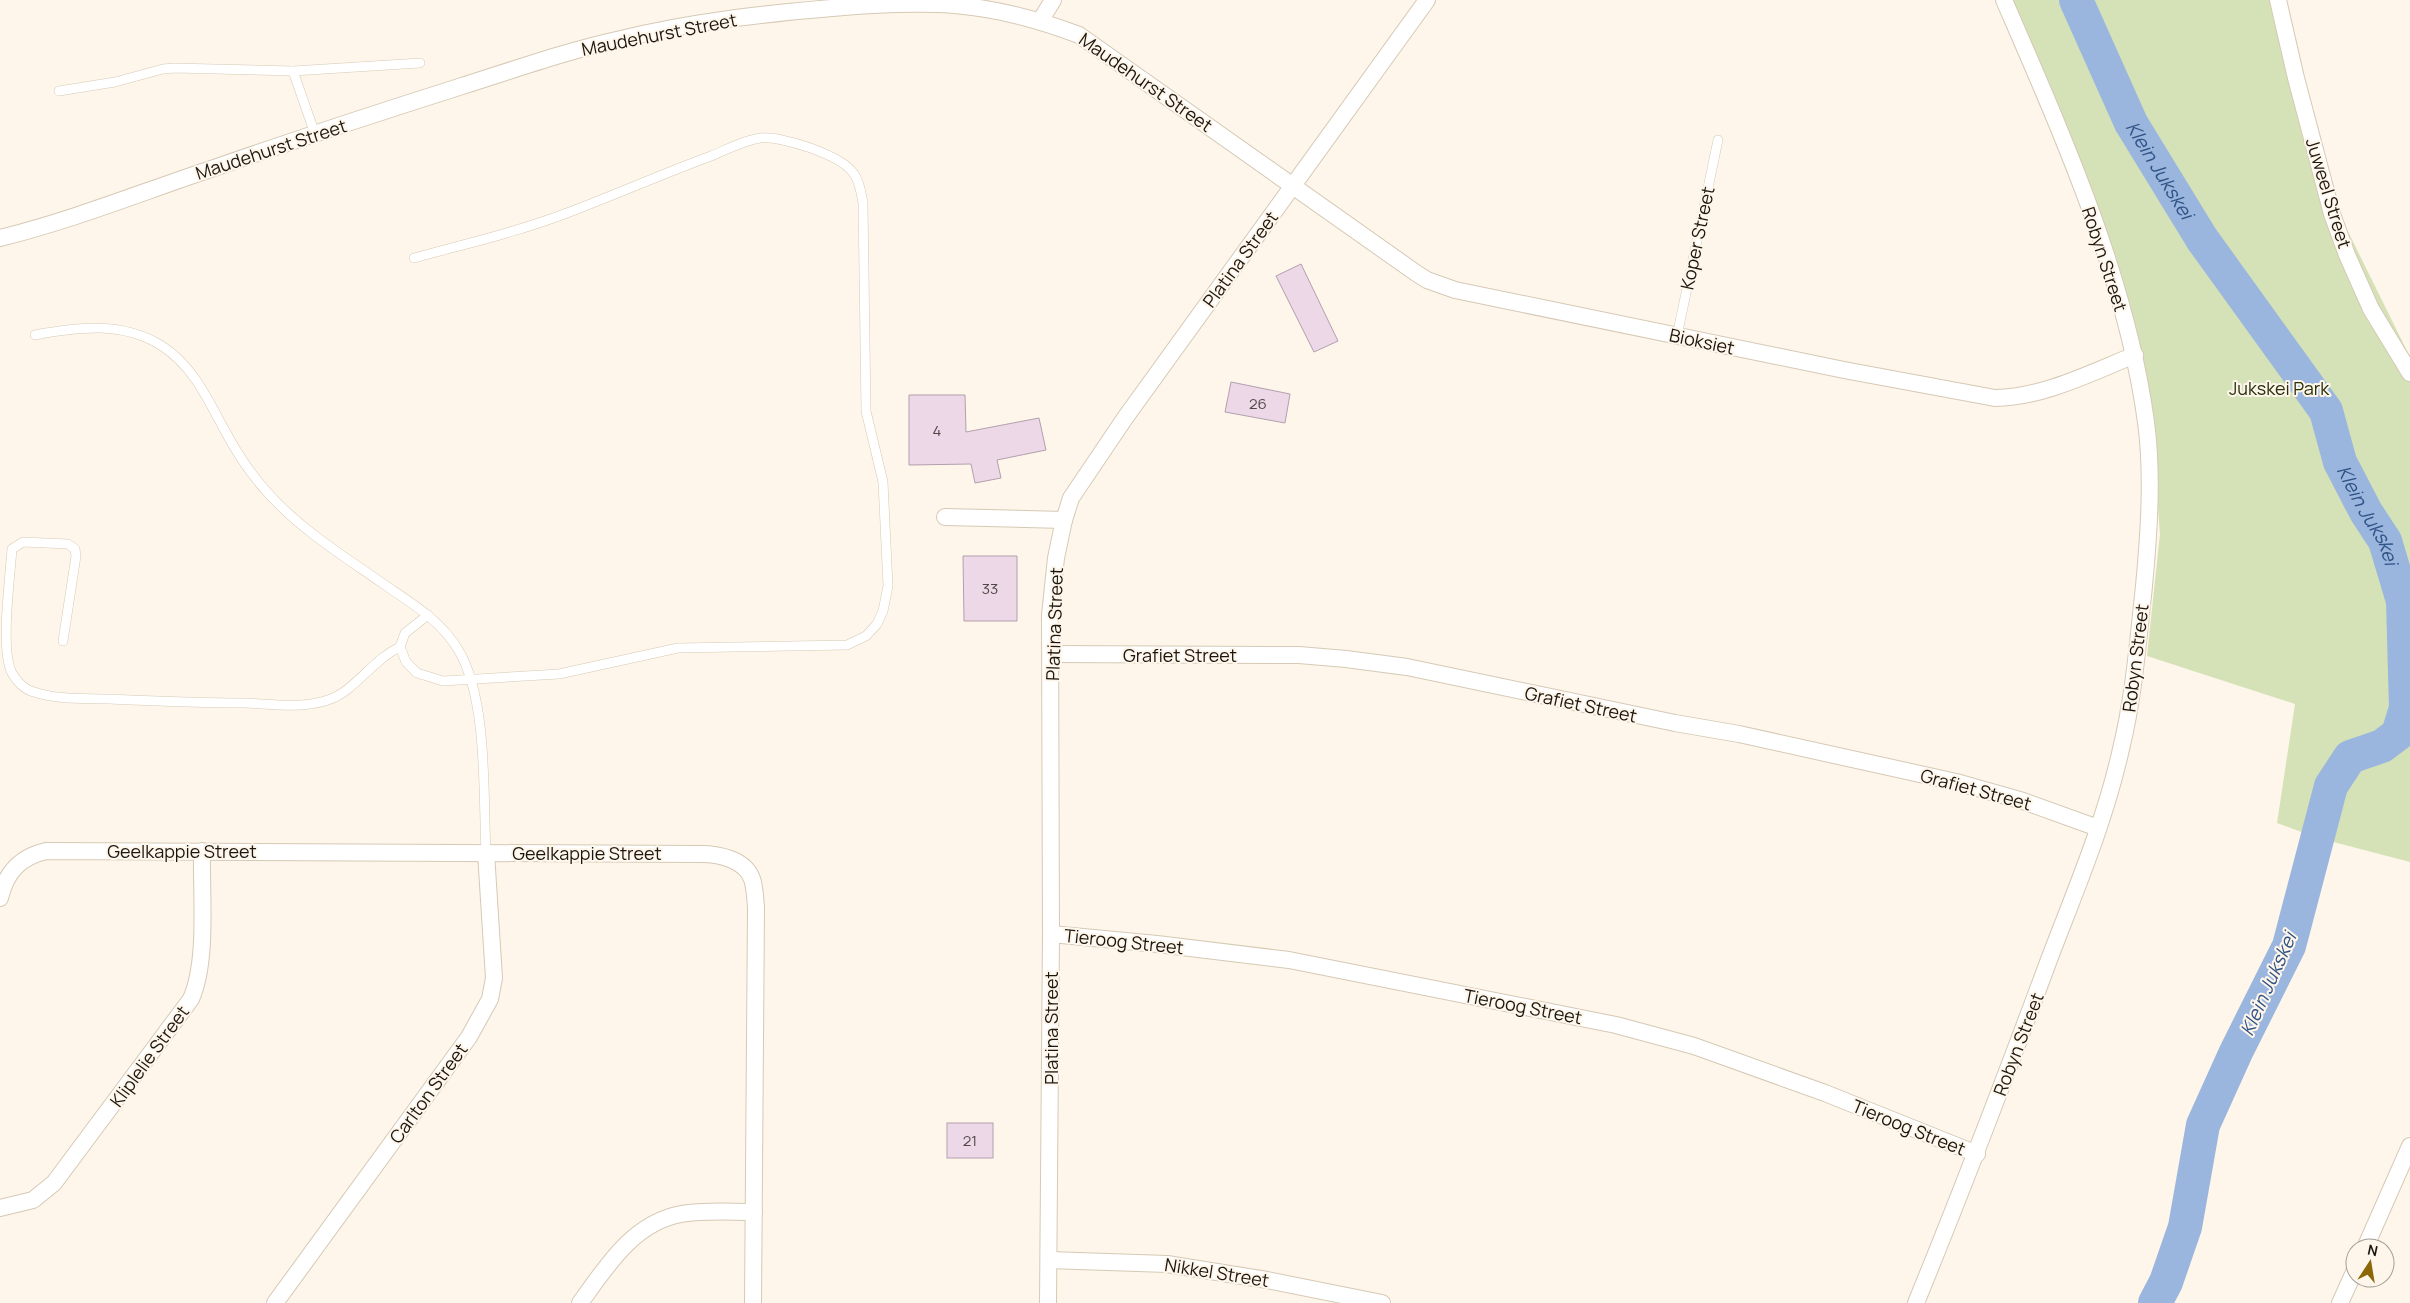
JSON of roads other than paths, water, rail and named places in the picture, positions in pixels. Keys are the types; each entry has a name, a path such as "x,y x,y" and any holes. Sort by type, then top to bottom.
{"street":[{"name":"Maudehurst Street","path":"0,238 106,207 316,134 591,46 780,6 945,0 986,4 1042,18 1079,35 1104,50 1293,185"},
{"path":"1042,18 1053,0"},
{"name":"Platina Street","path":"1048,1303 1052,654 1050,615 1056,558 1064,520 1071,498 1125,418 1427,0"},
{"name":"Robyn Street","path":"1916,1303 1977,1154 2098,828 2118,765 2128,721 2146,560 2147,426 2135,355 2111,272 2075,170 2004,0"},
{"name":"Juweel Street","path":"2278,0 2296,78 2332,214 2347,255 2371,309 2410,373"},
{"name":"Bioksiet","path":"1293,185 1416,273 1442,286 1972,396 2017,397 2046,390 2135,355"},
{"path":"945,517 1064,520"},
{"name":"Grafiet Street","path":"1052,654 1299,656 1346,659 1407,667 1675,723 1739,734 1940,778 2023,800 2098,828"},
{"name":"Kliplelie Street","path":"0,1208 33,1200 58,1179 191,999 198,980 200,966 202,851"},
{"name":"Geelkappie Street","path":"1,892 11,871 22,860 46,852 714,854 732,860 751,877 756,927 754,1303"},
{"name":"Carlton Street","path":"275,1303 469,1037 490,999 494,968 486,852"},
{"name":"Tieroog Street","path":"1051,934 1157,944 1280,959 1616,1025 1694,1046 1825,1093 1977,1154"},
{"path":"2369,1238 2410,1146"},
{"path":"580,1303 627,1242 653,1224 683,1214 754,1212"},
{"name":"Nikkel Street","path":"1049,1260 1126,1261 1167,1264 1267,1280 1382,1303"},
{"path":"2340,1303 2347,1288"}],"lane":[{"path":"59,91 115,82 162,69 187,67 293,71 420,64"},
{"path":"293,71 316,134"},
{"path":"400,647 406,662 422,676 443,681 559,674 678,648 847,645 858,641 872,631 883,611 888,586 883,482 880,463 868,425 866,402 863,202 861,190 854,173 841,162 790,143 763,138 659,175 565,214 506,233 414,258"},
{"name":"Koper Street","path":"1677,336 1718,140"},
{"path":"35,335 79,327 105,328 140,335 163,346 184,364 194,377 244,463 289,515 329,547 428,615 447,633 456,646 470,678 479,715 486,852"},
{"path":"63,641 76,556 75,549 68,544 22,542 12,549 5,652 12,673 22,686 31,692 71,698 181,703 308,704 329,700 356,682 381,658 400,647 405,633 428,615"}],"waterway":[{"name":"Klein Jukskei","path":"2076,0 2131,123 2202,239 2326,411 2340,462 2366,512 2385,541 2403,601 2406,708 2398,734 2382,746 2350,757 2331,786 2289,946 2236,1052 2203,1125 2185,1227 2166,1282 2155,1303"}],"park label":[{"name":"Jukskei Park","path":"2279,388"}]}
